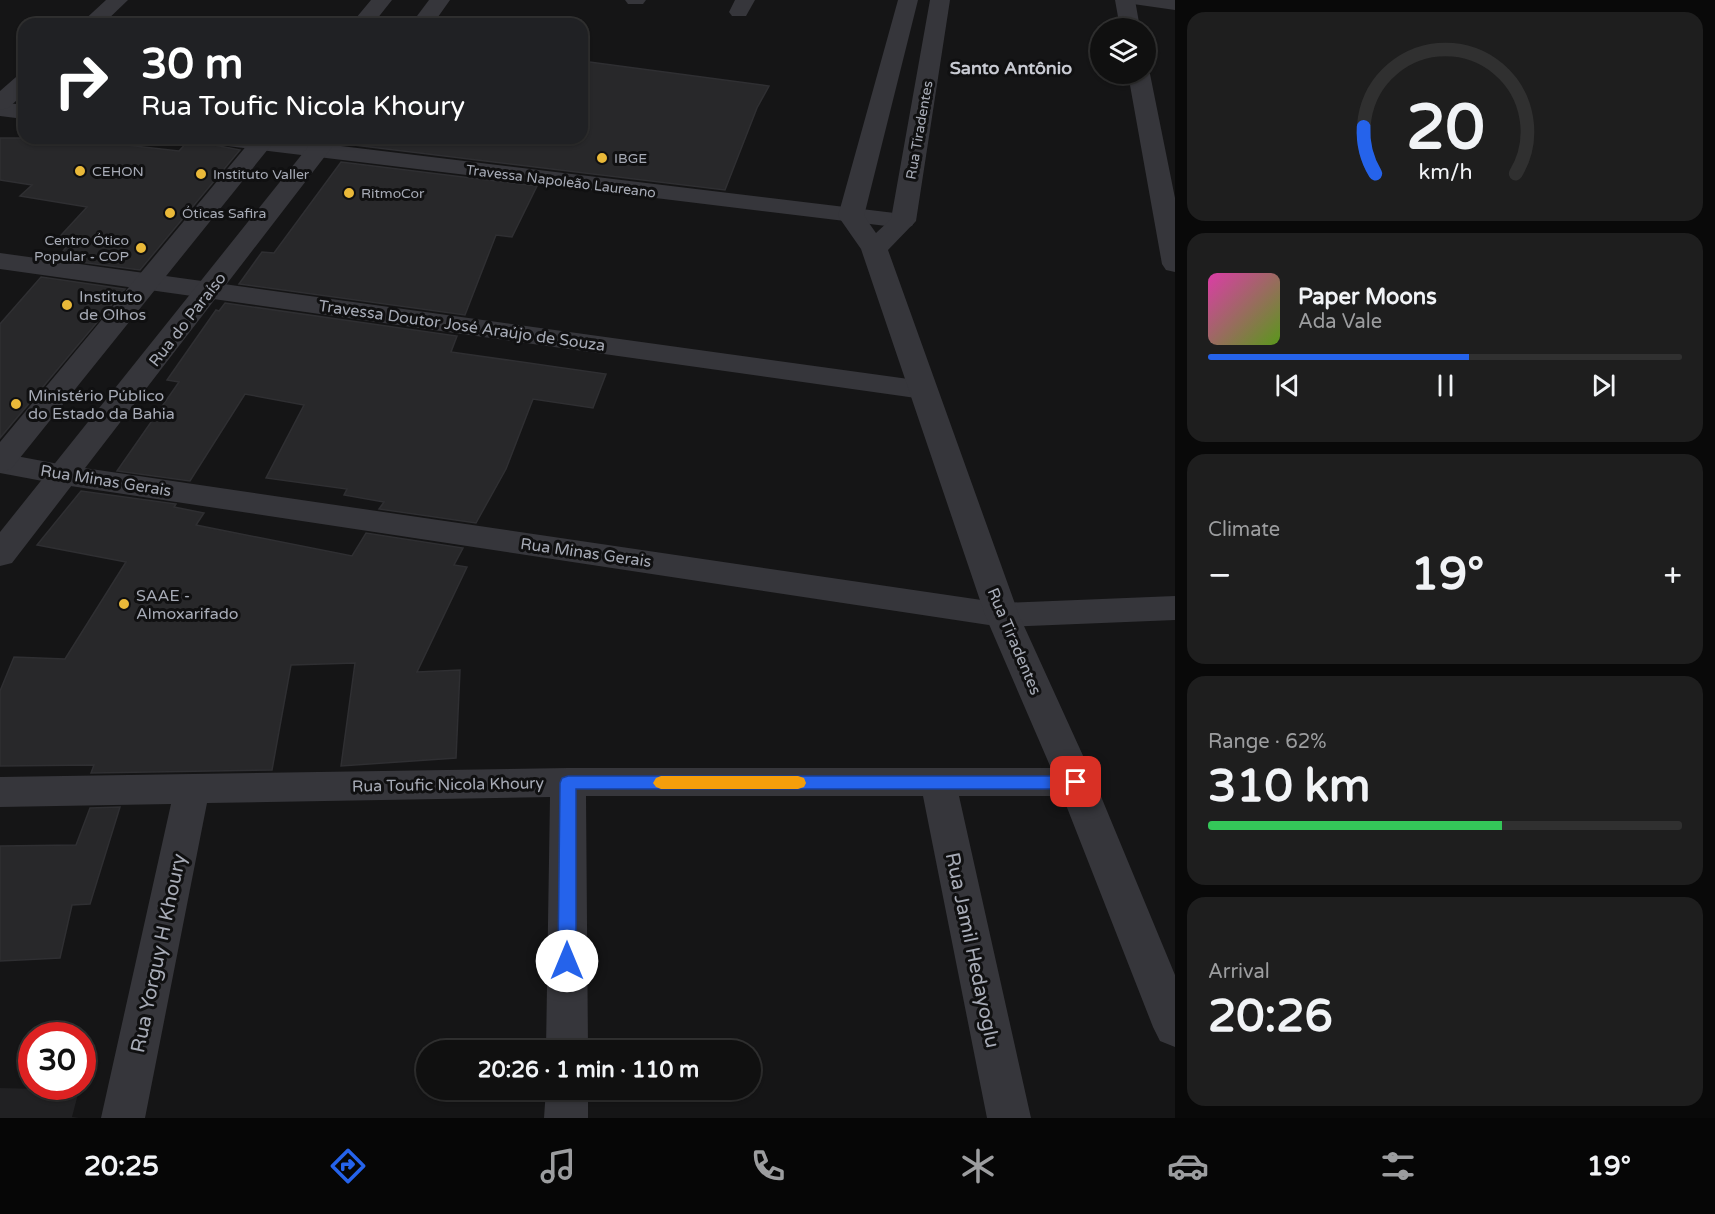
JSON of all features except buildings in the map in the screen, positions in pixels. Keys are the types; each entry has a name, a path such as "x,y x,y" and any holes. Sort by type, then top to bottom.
{"street":[{"path":"98,18 118,0"},
{"path":"371,18 382,0"},
{"path":"427,18 440,0"},
{"path":"852,216 908,0"},
{"name":"Rua Tiradentes","path":"903,221 940,0"},
{"path":"1125,0 1128,18"},
{"path":"1140,0 1175,4"},
{"path":"1141,84 1169,197 1175,264"},
{"path":"0,103 18,87"},
{"path":"0,109 18,111"},
{"path":"0,462 146,280 259,144"},
{"name":"Travessa Napoleão Laureano","path":"307,144 903,221"},
{"name":"Rua do Paraíso","path":"0,555 322,145"},
{"name":"Rua Tiradentes","path":"852,216 874,249 1002,615 1076,782 1175,1027"},
{"path":"874,249 903,221"},
{"name":"Travessa Doutor José Araújo de Souza","path":"0,261 923,390"},
{"name":"Rua Minas Gerais","path":"0,462 64,474 1002,615 1175,608"},
{"name":"Rua Toufic Nicola Khoury","path":"0,792 568,783 1076,782"},
{"path":"567,1040 568,783"},
{"name":"Rua Jamil Hedayoglu","path":"938,783 1009,1118"},
{"name":"Rua Yorguy H Khoury","path":"123,1118 192,789"},
{"path":"566,1118 567,1100"}],"shaded area":[{"path":"0,1088 18,1088 18,1100 76,1100 72,1117 79,1118 0,1118"}],"slow traffic":[{"path":"661,783 798,783"}],"place":[{"name":"IBGE","path":"602,158"},
{"name":"CEHON","path":"80,171"},
{"name":"Instituto Valler","path":"201,174"},
{"name":"RitmoCor","path":"349,193"},
{"name":"Óticas Safira","path":"170,213"},
{"name":"Centro Ótico Popular - COP","path":"141,248"},
{"name":"Instituto de Olhos","path":"67,305"},
{"name":"Ministério Público do Estado da Bahia","path":"16,404"},
{"name":"SAAE - Almoxarifado","path":"124,604"}],"district":[{"name":"Santo Antônio","path":"1011,68"}],"route":[{"path":"567,961 568,783 1076,782"}]}
